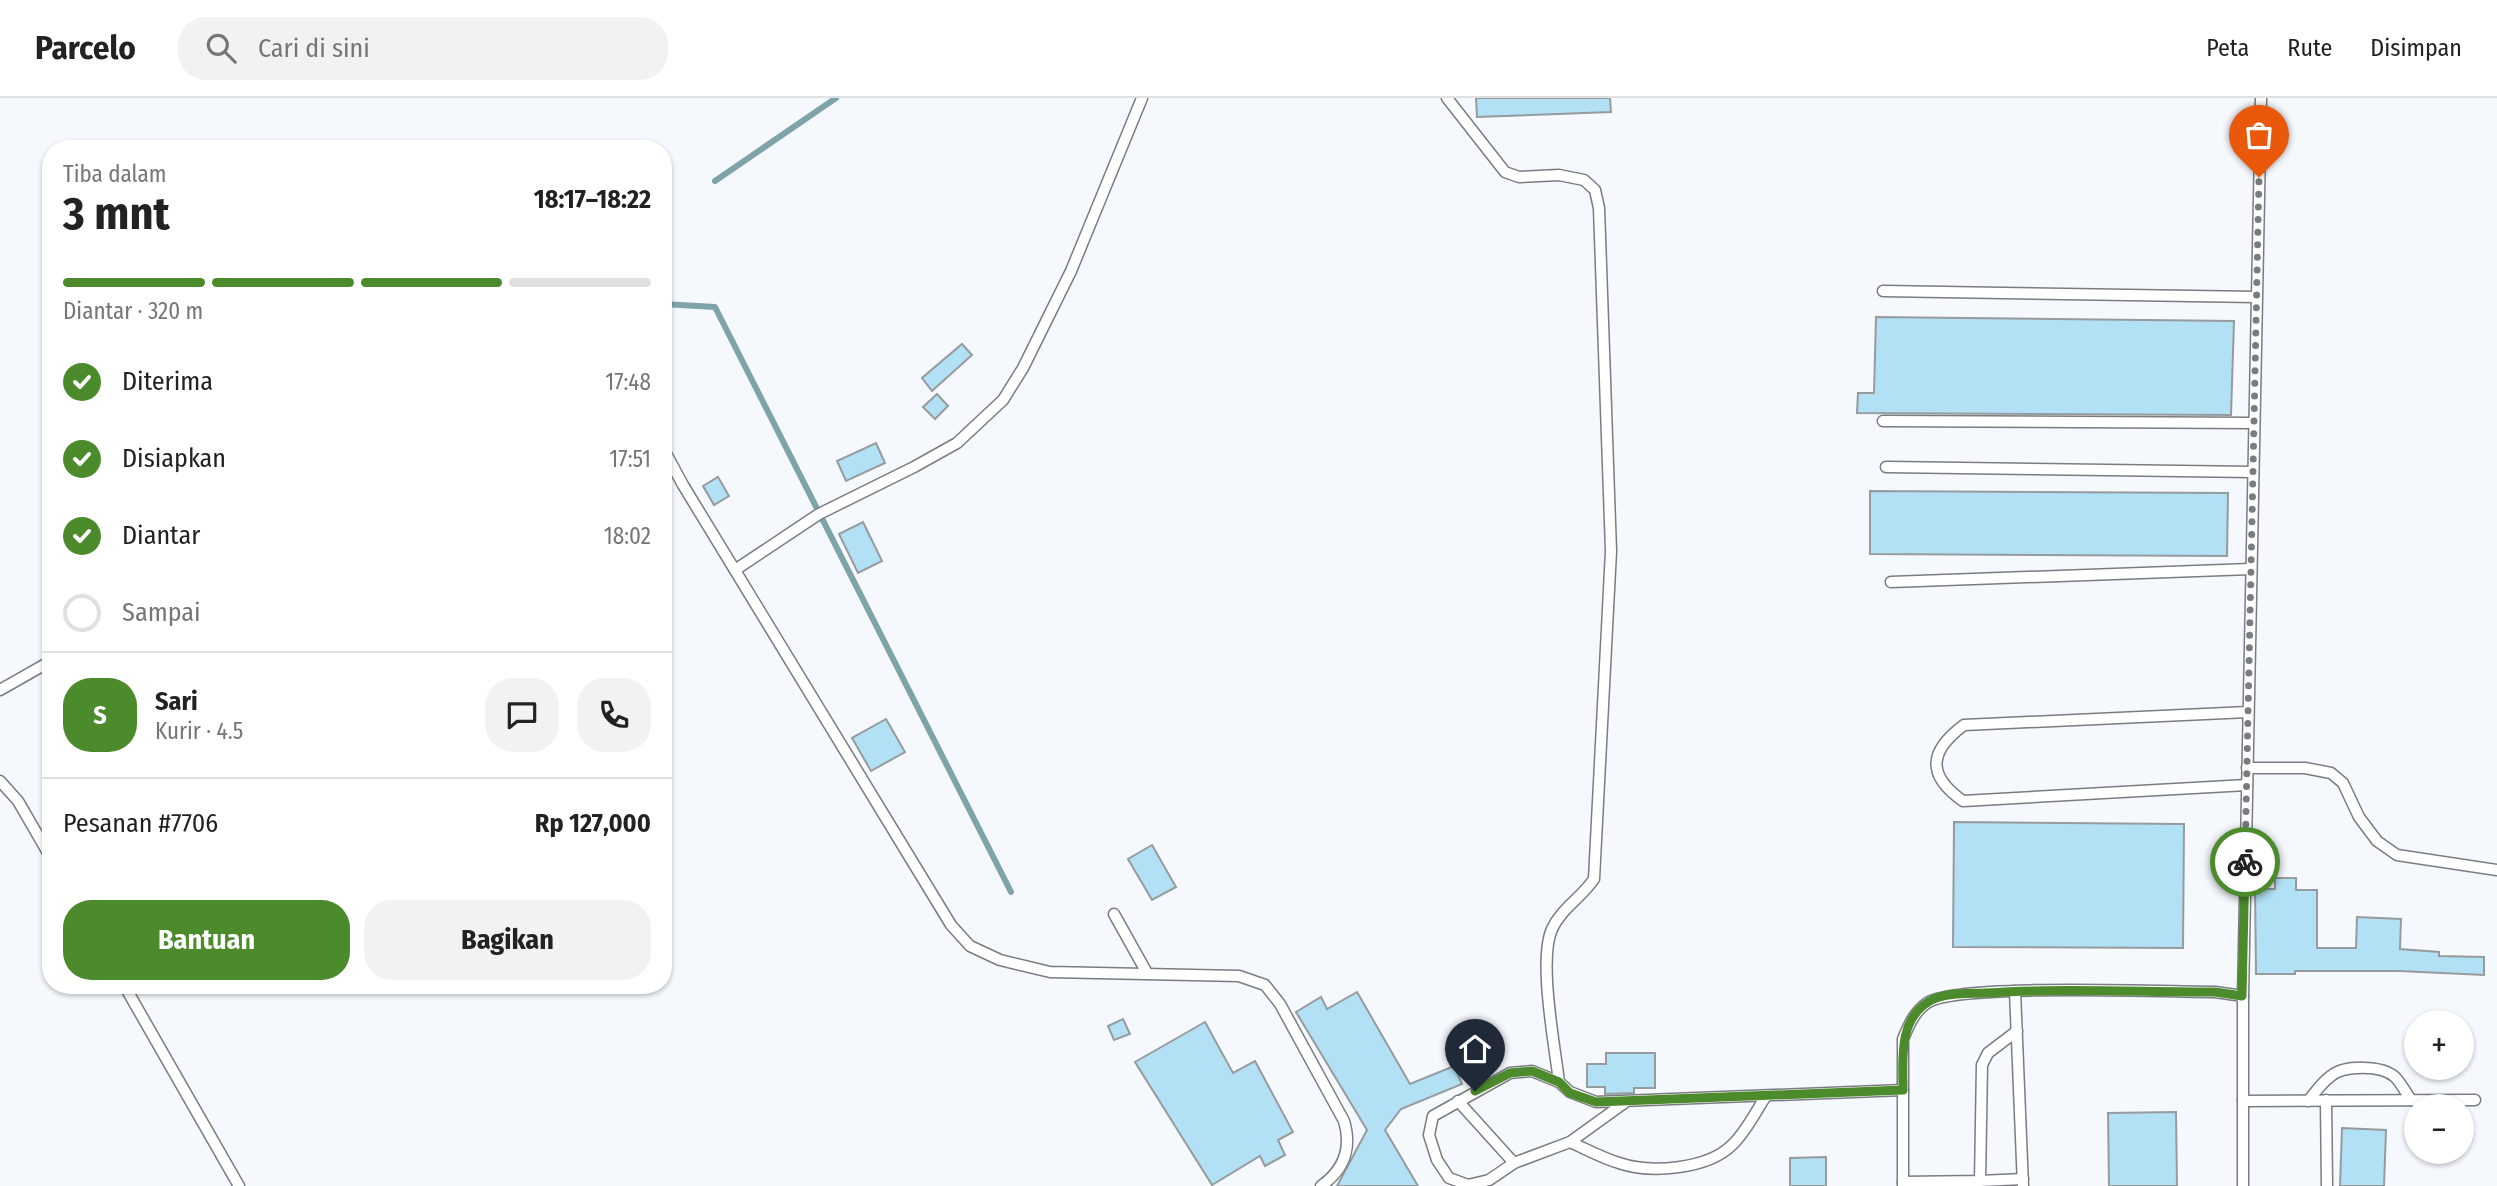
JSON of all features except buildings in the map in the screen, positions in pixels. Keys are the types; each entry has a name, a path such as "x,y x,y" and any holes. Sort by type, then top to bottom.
{"lane":[{"path":"735,570 819,514 957,443 1003,400 1023,368 1071,271 1142,98"},
{"path":"1447,98 1505,172 1519,177 1559,175 1584,180 1595,190 1599,208 1611,551 1594,879 1551,930 1548,953 1548,993 1559,1082"},
{"path":"2242,1186 2242,996 2261,98"},
{"path":"1883,291 2256,298"},
{"path":"1883,421 2254,423"},
{"path":"672,465 950,925 970,946 1000,960 1050,972 1239,976 1265,985 1280,1004 1345,1121 1349,1137 1348,1151 1331,1179 1321,1186"},
{"path":"1886,467 2253,472"},
{"path":"1891,582 2251,569"},
{"path":"0,690 42,666"},
{"path":"2247,785 1963,802 1948,791 1937,775 1937,754 1950,736 1964,725 2248,712"},
{"path":"2247,768 2305,768 2331,774 2343,783 2359,817 2377,841 2397,855 2497,870"},
{"path":"0,781 18,801 42,842"},
{"path":"1114,914 1147,973"},
{"path":"2015,991 2023,1183 1980,1181 1903,1184 1903,1039 1912,1019 1928,1002 1949,995 2015,991 2215,992 2242,996"},
{"path":"129,994 239,1186"},
{"path":"1980,1181 1982,1065 1988,1053 2017,1031"},
{"path":"2308,1101 2332,1074 2343,1070 2382,1071 2395,1077 2407,1094"},
{"path":"1626,1101 1570,1142 1514,1163 1489,1180 1468,1185 1448,1178 1437,1160 1429,1135 1433,1116 1510,1073 1532,1071 1559,1082 1570,1093 1596,1102 1903,1090"},
{"path":"1570,1142 1620,1164 1638,1167 1688,1167 1716,1156 1732,1145 1766,1096"},
{"path":"2326,1100 2327,1186"},
{"path":"2242,1101 2404,1100"},
{"path":"1458,1101 1514,1163"}],"waterway":[{"path":"715,181 836,98"},
{"path":"672,305 715,307 1011,892"}],"way so far":[{"path":"2245,862 2259,177"}],"route":[{"path":"1475,1091 1510,1073 1532,1071 1559,1082 1570,1093 1596,1102 1903,1090 1903,1039 1912,1019 1928,1002 1949,995 2015,991 2215,992 2242,996 2245,862"}]}
